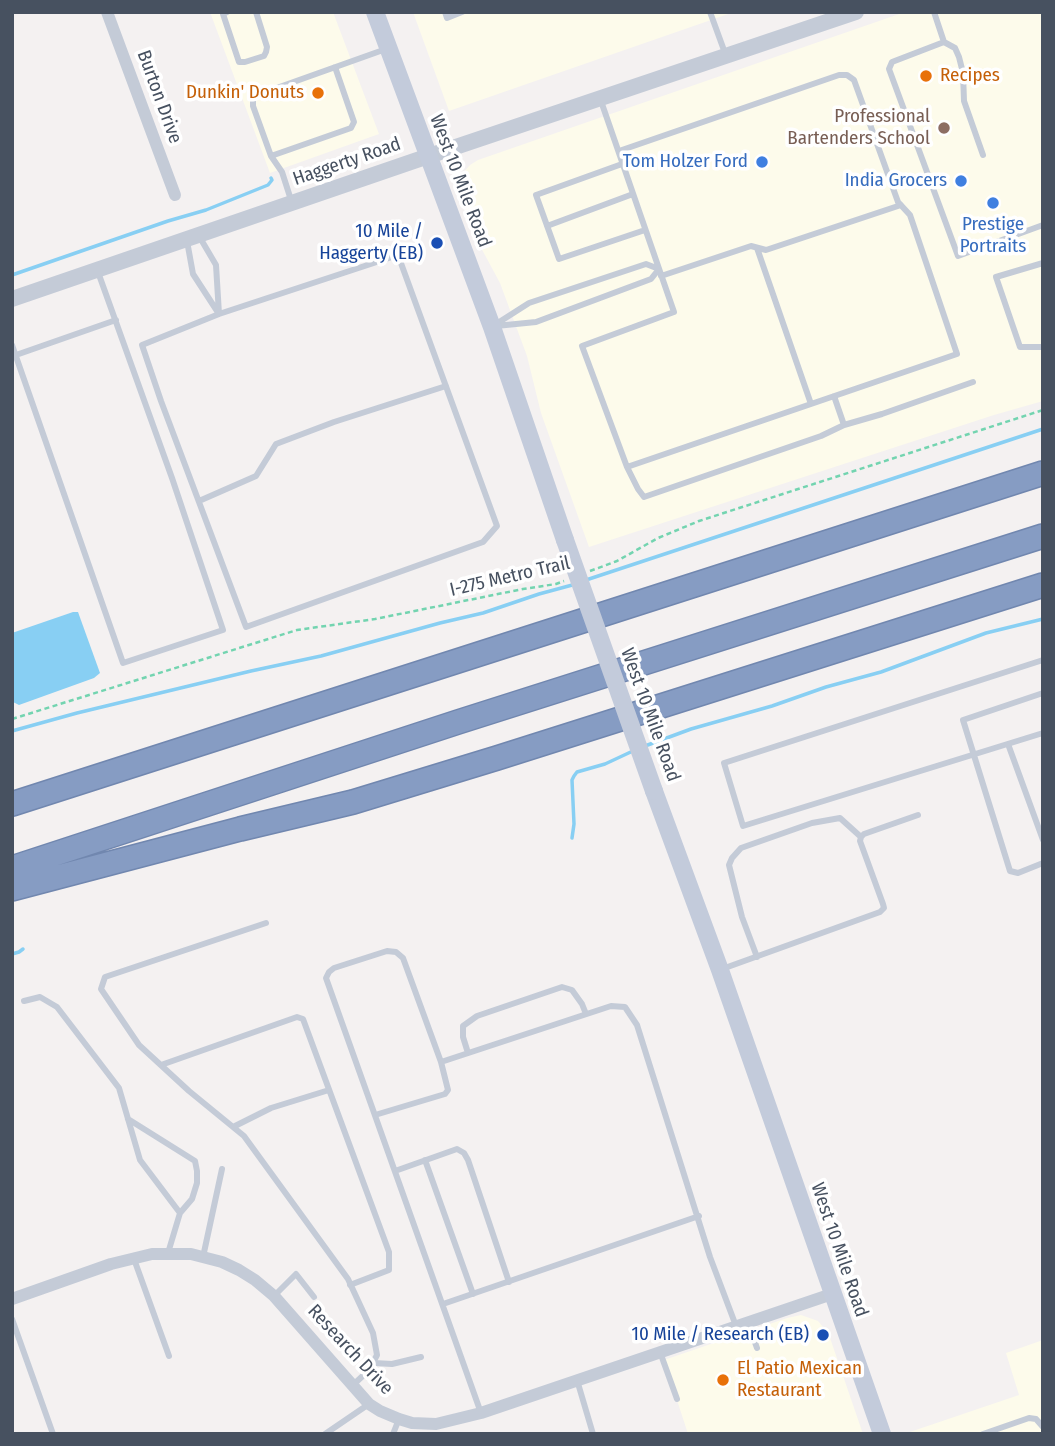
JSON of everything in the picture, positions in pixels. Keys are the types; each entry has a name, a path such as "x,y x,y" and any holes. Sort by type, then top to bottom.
{"highway":[{"path":"12,804 1043,473"},
{"path":"12,868 458,722 1043,536"},
{"path":"12,889 354,802 1043,585"}],"main road":[{"name":"West 10 Mile Road","path":"375,12 492,327 882,1434"}],"street":[{"name":"Burton Drive","path":"107,12 175,195"},
{"name":"Haggerty Road","path":"12,299 856,12"},
{"name":"Research Drive","path":"12,1299 134,1257 168,1253 222,1262 255,1280 274,1296 369,1404 380,1411 428,1429 832,1294"}],"lane":[{"path":"225,13 239,62 245,62 264,56 266,52 267,47 256,12"},
{"path":"445,12 447,18 462,12"},
{"path":"710,12 726,57"},
{"path":"934,12 944,42 956,48 963,73 964,101 983,155"},
{"path":"944,42 892,62 889,69 958,256 1043,225"},
{"path":"292,203 282,172 271,156 253,106 253,99 257,95 388,48"},
{"path":"271,156 351,128 354,122 335,68"},
{"path":"619,151 839,75 847,75 854,80 898,202 910,215 957,354 627,467"},
{"path":"601,99 674,312 582,346 627,467 644,497 973,382"},
{"path":"622,164 536,195 559,259 645,230"},
{"path":"547,226 633,194"},
{"path":"492,327 536,322 651,279 660,272 751,246 766,250 901,205"},
{"path":"193,237 216,265 219,314"},
{"path":"193,237 193,274 219,314"},
{"path":"757,248 811,404"},
{"path":"398,255 497,526 483,542 246,627 142,345 219,314 398,255"},
{"path":"1043,263 996,277 1020,347 1043,347"},
{"path":"492,327 529,303 646,264 660,272"},
{"path":"12,345 123,663 223,630 97,270"},
{"path":"16,355 116,320"},
{"path":"199,501 256,476 276,444 446,386"},
{"path":"834,396 844,425"},
{"path":"1043,660 724,763 743,826 1043,733"},
{"path":"1043,693 963,720 1010,871 1018,873 1043,863"},
{"path":"1008,744 1043,840"},
{"path":"720,970 880,912 884,908 860,841 861,837 918,815"},
{"path":"757,957 742,917 729,864 732,858 741,848 812,823 840,818 861,837"},
{"path":"266,923 105,977 101,989 139,1045 244,1136 348,1279 373,1334 377,1354 369,1370 352,1386"},
{"path":"375,1115 445,1094 449,1090 403,958 396,952 387,951 334,968 328,972 327,978 375,1115 443,1304 481,1413"},
{"path":"468,1053 463,1026 477,1016 562,987 572,990 586,1014"},
{"path":"24,1001 40,997 57,1007 119,1088 140,1160 180,1213"},
{"path":"441,1062 611,1006 625,1007 637,1025 710,1257 742,1324 757,1348"},
{"path":"161,1065 297,1017 303,1019 389,1252 389,1270 350,1285"},
{"path":"233,1127 271,1108 329,1090"},
{"path":"128,1119 195,1161 197,1183 192,1199 180,1213 168,1253"},
{"path":"395,1171 457,1149 464,1153 509,1282"},
{"path":"425,1160 473,1294"},
{"path":"203,1257 222,1169"},
{"path":"443,1304 699,1216"},
{"path":"134,1257 169,1356"},
{"path":"274,1296 296,1274 314,1297"},
{"path":"12,1319 53,1434"},
{"path":"660,1352 677,1399"},
{"path":"374,1363 392,1364 421,1357"},
{"path":"578,1380 593,1434"},
{"path":"325,1434 369,1404"},
{"path":"984,1434 1029,1418 1036,1419 1043,1427"},
{"path":"393,1434 399,1419"}],"path":[{"name":"I-275 Metro Trail","path":"580,575 617,561 658,538 699,520 1043,410"},
{"name":"I-275 Metro Trail","path":"12,719 298,629 401,614 568,580"}],"shaded area":[{"path":"210,12 333,12 379,134 270,173"},
{"path":"413,12 734,12 449,111"},
{"path":"905,12 1043,12 1043,401 589,547 541,413 527,356 500,283 479,244 464,205 460,187 462,174 478,160"},
{"path":"801,1315 818,1321 830,1338 863,1434 688,1434 664,1360"},
{"path":"1043,1340 1043,1434 904,1434 1019,1395 1006,1353"}],"water":[{"path":"78,612 100,673 94,678 19,705 13,702 12,633"}],"waterway":[{"path":"12,275 206,210 268,185 271,178"},
{"path":"586,580 1043,429"},
{"path":"12,731 77,713 321,656 483,613 576,584"},
{"path":"645,746 691,729 881,672 986,633 1043,619"},
{"path":"572,838 574,776 577,772 605,764 635,750"},
{"path":"12,954 23,949"}],"place":[{"name":"Recipes","path":"926,76"},
{"name":"Dunkin' Donuts","path":"318,93"},
{"name":"Professional Bartenders School","path":"944,128"},
{"name":"Tom Holzer Ford","path":"762,162"},
{"name":"India Grocers","path":"961,181"},
{"name":"Prestige Portraits","path":"993,203"},
{"name":"10 Mile / Haggerty (EB)","path":"437,243"},
{"name":"10 Mile / Research (EB)","path":"823,1335"},
{"name":"El Patio Mexican Restaurant","path":"723,1380"}]}
